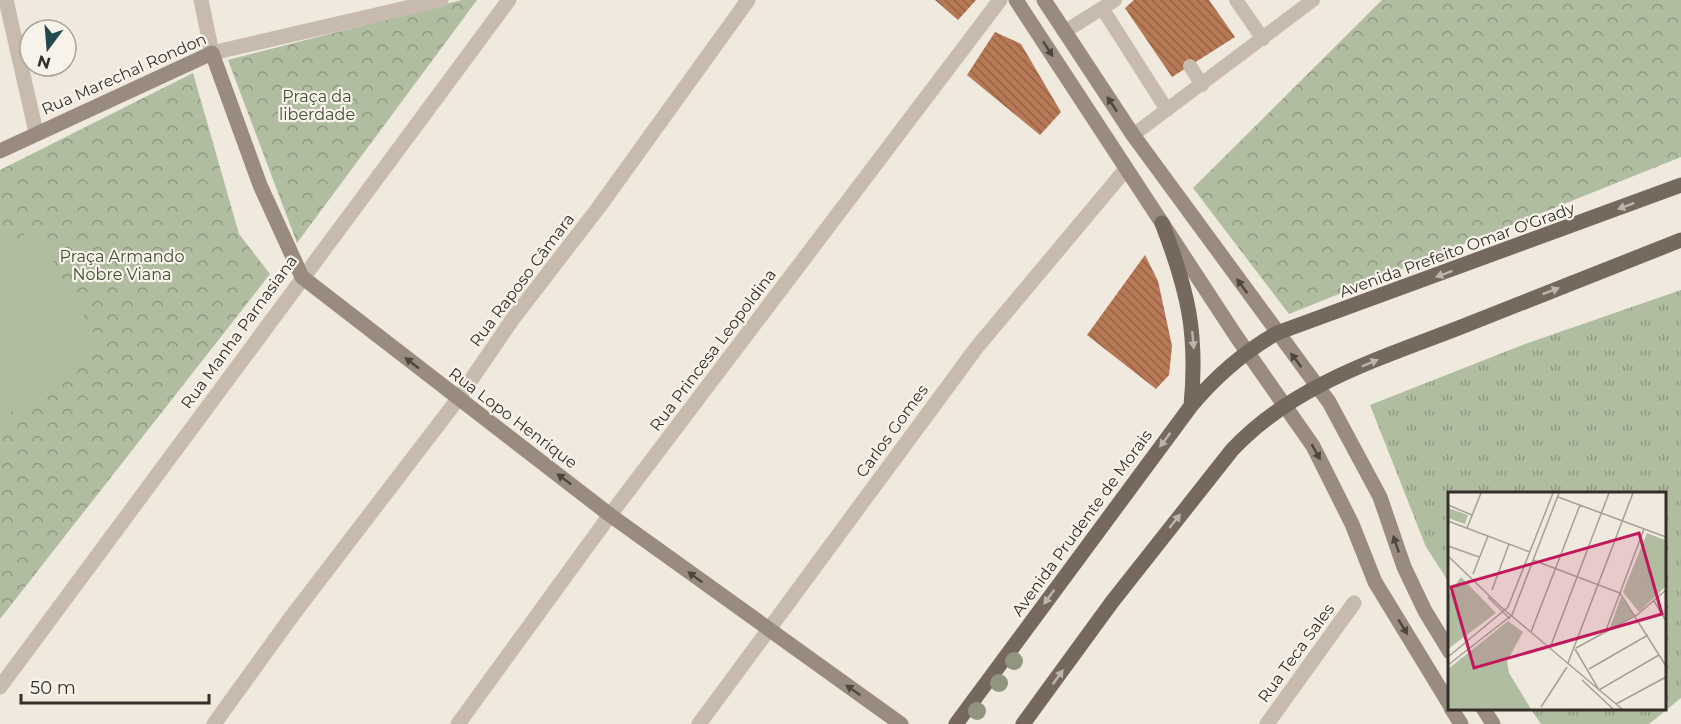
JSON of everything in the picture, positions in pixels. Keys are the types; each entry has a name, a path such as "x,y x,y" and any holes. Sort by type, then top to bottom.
{"main road":[{"path":"1016,0 1246,351 1313,446 1330,478 1375,582 1448,701"},
{"path":"1044,0 1132,135 1329,402 1380,497 1404,567 1425,611 1448,649"},
{"name":"Rua Marechal Rondon","path":"0,151 36,132 212,53"},
{"name":"Rua Lopo Henrique","path":"212,53 260,185 302,278 610,515 901,724"},
{"name":"Avenida Prefeito Omar O'Grady","path":"1246,351 1276,333 1681,185"},
{"path":"1162,223 1183,277 1190,310 1194,346 1191,406"},
{"path":"1023,724 1112,602 1232,450 1253,427 1284,404 1316,386 1681,240"},
{"name":"Avenida Prudente de Morais","path":"956,724 1191,406 1214,379 1246,351"},
{"path":"1453,709 1461,724"},
{"path":"1484,709 1493,724"}],"street":[{"path":"6,0 36,132"},
{"path":"201,0 212,53"},
{"name":"Rua Marechal Rondon","path":"212,53 441,0"},
{"name":"Rua Manha Parnasiana","path":"0,687 509,0"},
{"name":"Rua Raposo Câmara","path":"214,724 292,616 458,399 512,320 599,207 748,0"},
{"name":"Rua Princesa Leopoldina","path":"458,724 610,515 1000,0"},
{"name":"Carlos Gomes","path":"699,724 976,347 1126,169"},
{"name":"Rua Teca Sales","path":"1267,724 1354,603"}],"lane":[{"path":"1236,0 1263,39"},
{"path":"1132,135 1313,0"},
{"path":"1064,32 1108,4 1167,110"},
{"path":"1190,66 1202,85"}],"green space":[{"name":"Praça da liberdade","path":"462,0 477,0 297,243 228,60"},
{"path":"1382,0 1681,0 1681,157 1289,314 1193,188"},
{"name":"Praça Armando Nobre Viana","path":"193,73 239,234 270,274 0,619 0,170"},
{"path":"35,228 103,349 0,419 0,250"},
{"path":"1681,290 1681,698 1649,724 1541,724 1531,709 1666,709 1666,492 1448,492 1448,581 1426,547 1370,405 1525,344"}],"building":[{"path":"935,0 976,0 958,20"},
{"path":"1134,0 1209,0 1235,37 1172,77 1125,8"},
{"path":"995,32 1021,44 1061,112 1040,135 967,75"},
{"path":"1145,255 1158,281 1172,346 1169,375 1156,389 1087,335"}]}
